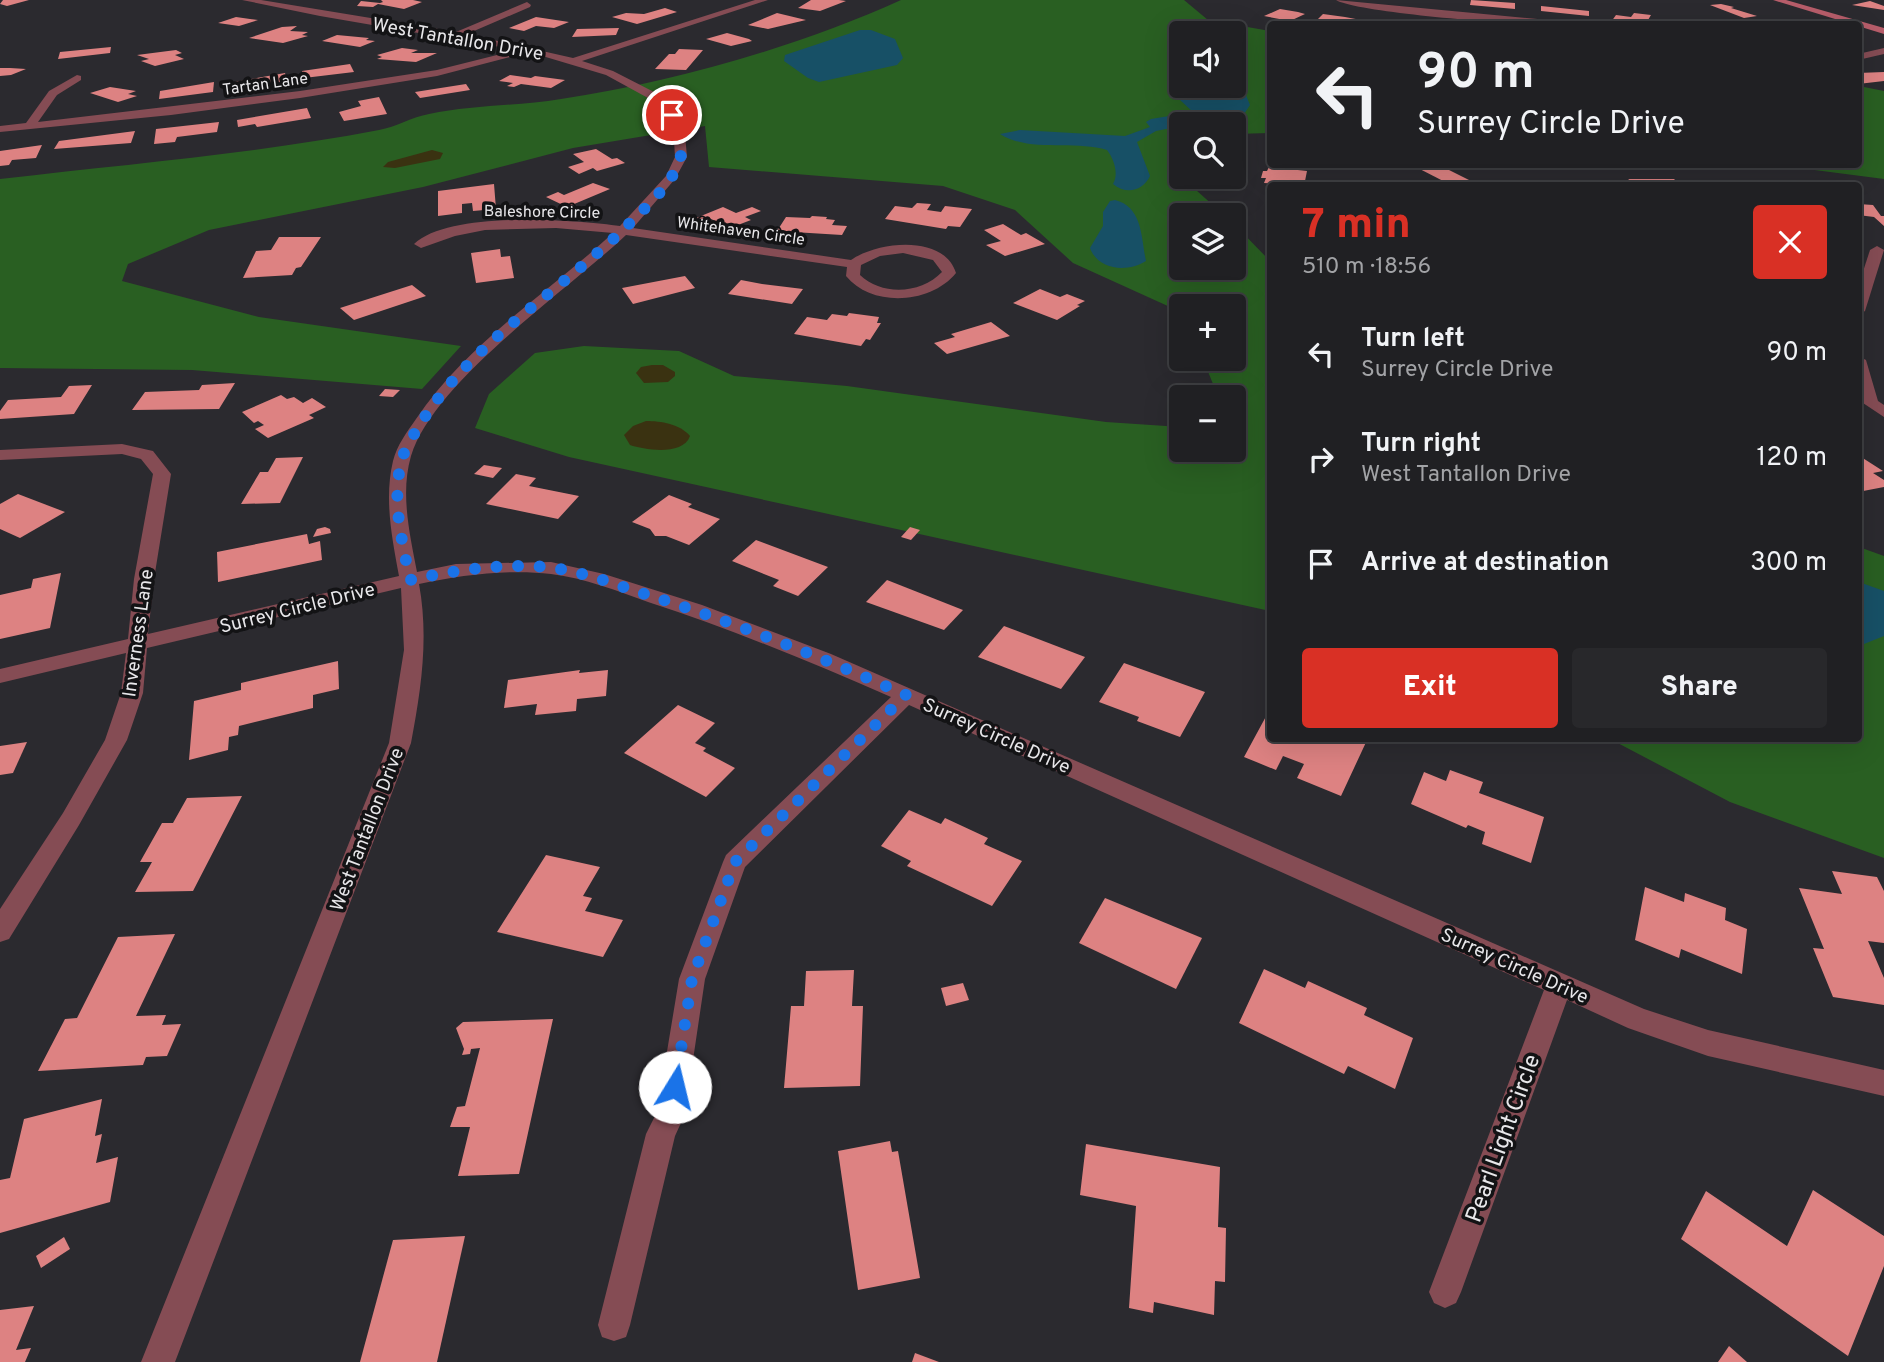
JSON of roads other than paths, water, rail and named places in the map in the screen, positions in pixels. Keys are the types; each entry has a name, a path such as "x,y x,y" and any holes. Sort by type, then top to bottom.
{"street":[{"name":"West Tantallon Drive","path":"158,1362 400,743 413,672 414,620 410,580 397,517 402,457 435,401 468,364 623,230 653,200 672,176 681,157 683,142 680,130 660,102 638,87 597,68 531,48 246,0"},
{"path":"573,61 764,0"},
{"path":"1340,0 1379,7 1527,21"},
{"path":"1777,0 1849,21"},
{"path":"457,35 527,5"},
{"path":"1862,25 1884,31"},
{"name":"Tartan Lane","path":"0,129 233,104 332,89 460,68 531,48"},
{"path":"1862,56 1884,51"},
{"path":"30,127 53,93 77,78"},
{"name":"Baleshore Circle","path":"421,244 448,233 496,226 562,225 623,230"},
{"name":"Whitehaven Circle","path":"623,230 854,264"},
{"path":"1862,248 1880,250 1862,300"},
{"path":"918,250 942,259 948,266 949,273 944,280 927,288 890,292 876,290 857,281 852,270 854,264 873,253 918,250"},
{"path":"1862,374 1871,405"},
{"name":"Inverness Lane","path":"0,455 122,449 143,453 158,466 162,474 161,491 150,538 132,693 116,740 71,819 0,931"},
{"name":"Surrey Circle Drive","path":"0,676 456,570 551,568 576,572 695,610 824,659 1637,1019 1708,1043 1884,1083"},
{"path":"614,1325 661,1134 671,1114 692,979 735,862 906,695"},
{"name":"Pearl Light Circle","path":"1445,1292 1559,984"}],"water":[{"path":"860,30 871,30 895,39 903,58 897,65 819,82 808,78 784,61 785,55"},
{"path":"1246,95 1250,105 1245,112 1193,112 1180,100 1246,98"},
{"path":"1169,116 1169,128 1156,131 1137,142 1150,176 1143,185 1134,190 1123,190 1113,184 1115,167 1107,150 1081,146 1038,145 1012,140 1000,134 1020,130 1125,136 1150,127 1146,122"},
{"path":"1115,200 1131,209 1139,224 1146,261 1138,265 1122,268 1106,265 1099,261 1090,248 1103,226 1103,212 1110,201"},
{"path":"1862,583 1884,591 1884,636 1862,645"}]}
